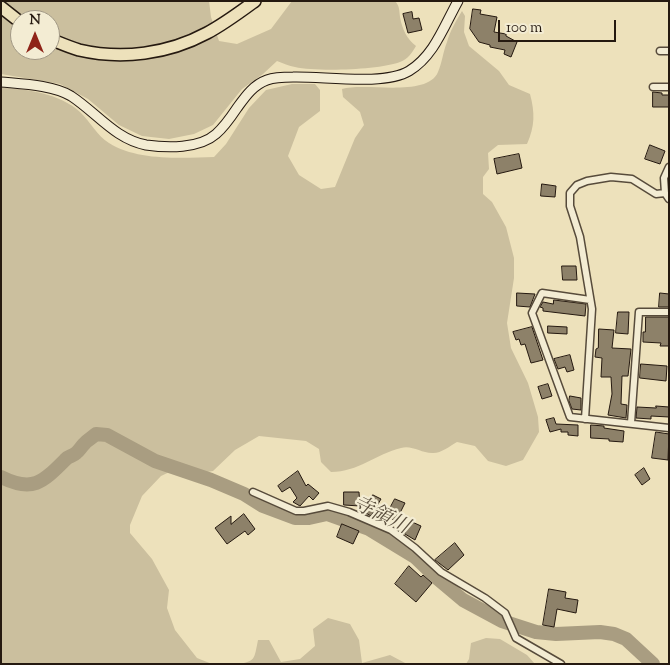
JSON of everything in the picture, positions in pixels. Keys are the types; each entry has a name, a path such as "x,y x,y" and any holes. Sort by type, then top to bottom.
{"highway":[{"path":"60,44 78,50 102,53 126,55 148,53 178,46 207,34 255,1"}],"street":[{"path":"1,82 28,84 60,91 71,96 125,138 146,145 190,145 206,141 215,135 246,96 257,85 267,80 278,77 375,79 407,73 420,64 430,53 458,1"},
{"path":"660,51 669,51"},
{"path":"653,87 669,87"},
{"path":"585,419 592,310 580,237 570,206 570,193 577,185 611,176 632,179 656,194 667,196 664,178 669,167"},
{"path":"590,300 542,293 532,313 570,416 669,428"},
{"path":"631,423 639,312 669,312"},
{"path":"253,492 296,510 304,511 328,506 350,512 391,530 415,548 441,572 485,598 505,613 516,638 562,664"}],"shaded area":[{"path":"1,1 209,1 211,17 219,41 237,44 271,29 292,1 395,1 399,7 404,30 416,46 410,56 403,61 378,67 305,69 277,61 242,89 213,125 194,134 169,139 142,136 119,125 88,99 60,84 1,74"},
{"path":"462,11 465,16 464,32 469,46 499,71 509,85 530,94 533,107 533,125 527,144 498,145 488,153 489,169 483,177 483,194 492,202 506,227 514,258 514,278 507,323 511,348 528,383 538,417 539,432 523,460 506,466 488,461 475,446 457,442 435,453 405,447 383,454 350,469 331,472 321,462 319,449 306,441 259,436 235,450 213,471 202,473 180,467 161,476 142,496 130,525 130,533 152,559 169,590 167,608 175,630 197,658 212,664 1,664 1,87 33,91 63,100 80,112 105,140 120,149 146,156 188,158 214,157 226,144 249,108 266,90 292,84 315,84 320,90 320,111 299,127 288,156 299,175 321,189 335,187 355,138 364,125 360,112 343,97 342,89 352,87 409,87 422,85 432,80 438,72 450,34"},
{"path":"328,618 350,624 359,640 362,663 390,655 407,664 236,664 251,661 256,651 258,640 269,640 281,662 300,659 315,646 313,629"},
{"path":"486,638 500,639 527,655 535,664 466,664 469,659 471,643"}],"building":[{"path":"473,9 481,10 480,14 497,17 494,32 506,34 506,36 517,42 511,57 504,54 505,50 490,47 490,45 479,42 470,29"},
{"path":"412,12 413,19 419,18 422,30 408,33 403,14"},
{"path":"653,92 669,95 669,107 653,107"},
{"path":"650,145 665,151 660,164 645,159"},
{"path":"519,154 522,168 497,174 494,159"},
{"path":"542,184 556,186 555,197 541,196"},
{"path":"562,266 576,266 577,280 563,280"},
{"path":"517,293 535,294 530,307 517,306"},
{"path":"660,293 669,294 669,307 659,307"},
{"path":"554,300 586,304 585,316 543,311 543,308 540,307 543,302 553,304"},
{"path":"618,312 629,312 628,334 616,333"},
{"path":"646,317 669,317 669,346 660,346 661,343 643,342"},
{"path":"548,326 567,327 567,334 548,333"},
{"path":"532,327 543,360 531,363 525,344 521,345 519,339 516,340 513,332"},
{"path":"599,329 614,330 612,348 631,349 628,376 622,376 621,404 627,405 626,418 608,415 612,394 611,377 601,377 602,358 595,357 596,349 598,348"},
{"path":"570,355 574,370 567,372 565,367 558,369 554,359"},
{"path":"641,364 667,366 666,381 640,378"},
{"path":"548,384 552,396 542,399 538,387"},
{"path":"570,396 581,398 581,410 572,409 569,401"},
{"path":"656,406 669,407 669,417 651,416 651,419 636,418 637,407 656,408"},
{"path":"554,418 556,424 578,425 578,436 568,435 568,432 561,432 561,429 550,432 546,420"},
{"path":"591,425 624,431 623,442 591,438"},
{"path":"656,432 669,434 668,460 652,458"},
{"path":"644,468 650,479 642,485 635,475"},
{"path":"298,471 306,486 308,484 319,493 313,500 309,496 300,506 293,502 297,498 290,487 282,492 278,486"},
{"path":"344,492 359,492 360,506 344,505"},
{"path":"373,495 381,499 371,516 364,512"},
{"path":"395,499 405,503 396,521 386,516"},
{"path":"244,514 255,529 248,535 245,531 227,544 215,528 231,516 231,524"},
{"path":"410,521 421,526 415,540 405,534"},
{"path":"342,524 359,531 353,544 337,537"},
{"path":"455,543 464,555 448,570 435,560"},
{"path":"409,566 421,577 423,575 432,583 416,602 395,584"},
{"path":"549,589 566,592 565,598 578,600 576,613 557,609 554,627 543,625"}],"waterway":[{"name":"寺領川","path":"1,477 21,484 37,483 51,474 67,458 74,455 96,434 107,435 155,461 211,480 244,494 263,506 295,518 309,518 327,514 369,529 415,557 463,600 502,621 536,632 556,634 600,632 614,634 626,639 653,664"}]}
